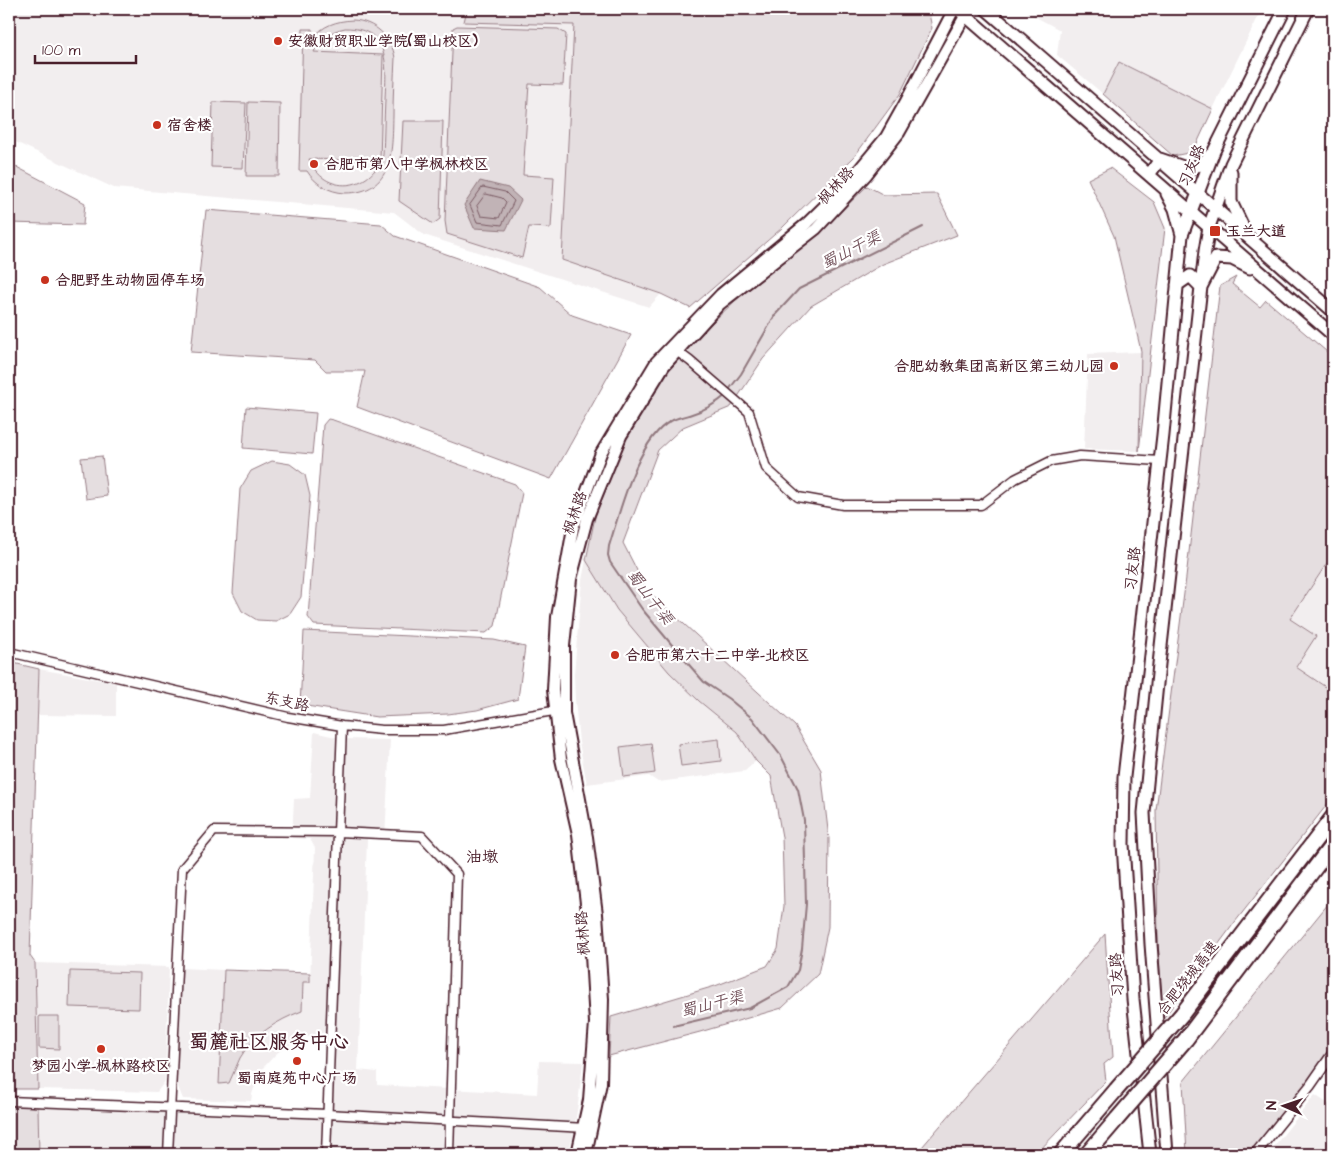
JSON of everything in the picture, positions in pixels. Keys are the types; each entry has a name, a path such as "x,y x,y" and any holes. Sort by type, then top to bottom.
{"highway":[{"name":"合肥绕城高速","path":"1061,1154 1182,1014 1333,817"},
{"path":"1087,1154 1186,1040 1333,844"}],"main road":[{"name":"枫林路","path":"577,1154 601,1083 603,999 597,914 587,837 560,709 564,646 572,579 587,519 621,436 673,349 720,294 806,224 847,184 886,137 954,9"},
{"path":"986,9 1333,310"},
{"name":"习友路","path":"1150,1154 1133,999 1123,844 1124,778 1160,460 1182,234 1214,151 1285,9"},
{"path":"1167,1154 1151,944 1144,814 1201,287 1209,227 1230,164 1308,9"},
{"name":"枫林路","path":"673,349 720,304 816,229 867,174 899,133 964,11"},
{"path":"964,11 1333,335"},
{"path":"1160,159 1189,169 1202,164 1214,151"},
{"path":"1149,175 1160,159"},
{"path":"1230,164 1231,202 1247,235"},
{"path":"1162,186 1175,208 1182,234"},
{"path":"1251,264 1264,250"},
{"path":"1201,287 1216,258 1232,259 1265,275"},
{"path":"1177,285 1190,276 1201,287"},
{"name":"枫林路","path":"586,1154 587,1128"}],"street":[{"path":"673,349 749,412 766,468 798,497 843,504 981,505 1015,479 1051,461 1080,456 1160,460"},
{"name":"东支路","path":"9,652 288,717 342,726 382,730 444,730 560,709"},
{"path":"326,1154 342,726"},
{"path":"168,1154 182,868 214,831 339,832 422,836 458,874 449,1154"},
{"path":"1255,1154 1310,1086 1333,1053"},
{"path":"9,1101 328,1114 587,1128"}],"shaded area":[{"name":"合肥市第八中学枫林校区","path":"10,9 653,9 562,259 661,294 649,307 424,235 394,212 114,188 9,139"},
{"path":"467,9 928,9 932,28 900,94 854,157 782,228 690,308 661,294 562,260 574,25 464,22"},
{"path":"1021,9 1262,9 1213,109 1119,62 1103,94 1057,55 1060,30"},
{"path":"353,20 368,23 375,27 390,43 395,58 392,143 387,168 373,186 361,191 345,193 328,189 314,180 307,171 299,171 303,29 312,29 312,39 325,27","holes":["345,28 360,30 371,35 379,42 383,52 386,75 383,155 380,161 383,55 314,52 323,39 335,31","309,159 380,161 377,167 358,182 347,185 336,184 325,179 316,171"]},
{"path":"457,26 558,29 566,34 563,85 529,84 523,175 554,177 551,228 529,227 522,258 447,234 445,221 453,28"},
{"path":"1119,62 1213,109 1193,152 1173,156 1103,94"},
{"path":"213,102 246,103 243,168 211,167"},
{"path":"248,102 280,103 279,176 246,176"},
{"path":"403,121 443,121 440,219 433,224 399,201"},
{"path":"9,163 85,203 83,225 9,223"},
{"path":"1110,168 1154,202 1165,228 1139,451 1141,351 1114,236 1088,179"},
{"path":"867,186 884,195 937,194 957,235 883,264 811,306 763,359 731,407 683,427 658,450 623,543 647,590 795,726 821,770 829,839 828,927 818,974 782,1008 609,1056 611,1017 715,986 767,966 778,949 784,906 782,837 771,776 756,761 737,732 699,701 669,672 617,610 586,560 598,503 627,435 668,371 696,338 735,301 819,233"},
{"path":"206,210 381,224 395,236 540,287 572,315 631,335 551,479 357,407 365,371 326,371 315,360 191,352"},
{"path":"1236,277 1232,284 1260,307 1266,300 1333,357 1333,554 1290,619 1316,636 1296,667 1333,692 1333,797 1235,922 1163,1019 1158,941 1156,810 1186,578 1220,286"},
{"path":"1141,352 1139,451 1084,449 1088,354"},
{"path":"246,407 316,413 312,454 243,448"},
{"path":"328,419 515,484 522,493 495,626 486,633 314,625 308,617 323,425"},
{"path":"102,456 107,496 86,499 81,458"},
{"path":"272,461 290,464 305,475 310,496 301,597 290,614 276,621 257,620 242,611 233,593 240,489 251,471"},
{"path":"1333,554 1333,692 1296,667 1290,619"},
{"name":"合肥市第六十二中学-北校区","path":"586,560 617,610 669,672 699,701 737,732 756,761 745,771 658,782 649,776 587,784 579,742 574,674 582,580"},
{"path":"304,631 494,640 525,647 518,699 477,710 448,714 377,717 300,705"},
{"path":"9,662 39,669 30,956 35,963 38,1089 9,1089"},
{"path":"39,669 116,683 116,716 38,715"},
{"path":"314,732 344,739 390,740 385,839 367,839 358,1070 377,1072 377,1085 537,1094 539,1061 583,1062 573,1137 567,1154 39,1154 38,1107 322,1117 326,1032 299,1039 277,1053 261,1070 251,1101 183,1099 176,1082 181,968 224,970 220,1084 229,1083 240,1058 254,1038 289,1016 302,1011 303,982 310,982 315,848 310,839 292,838 294,799 310,798"},
{"path":"719,739 721,761 681,766 678,744"},
{"path":"651,743 655,773 624,777 620,747"},
{"path":"1333,898 1333,1046 1294,1104 1253,1154 1187,1154 1183,1082"},
{"path":"1105,934 1113,1057 1104,1064 1106,1081 1036,1154 916,1154"},
{"name":"梦园小学-枫林路校区","path":"35,963 169,967 165,1081 157,1092 38,1089"},
{"path":"224,970 310,973 310,982 303,982 302,1011 275,1024 259,1035 240,1058 229,1083 219,1084"},
{"path":"70,971 140,973 139,1009 69,1007"},
{"path":"39,1016 59,1016 59,1049 39,1048"},
{"path":"1315,1095 1333,1107 1333,1154 1268,1154"},
{"path":"9,1105 38,1107 39,1154 9,1154"}],"water":[{"path":"480,181 508,188 521,200 506,230 474,228 464,205"}],"waterway":[{"name":"蜀山干渠","path":"728,391 741,374 775,315 799,289 923,227"},
{"name":"蜀山干渠","path":"673,1026 750,1008 788,987 798,970 806,904 804,820 798,789 781,756 752,718 704,682 677,651 642,609 610,562 608,555 624,496 639,459 649,443 659,430 671,421 704,409 726,395"}],"place":[{"name":"安徽财贸职业学院(蜀山校区)","path":"278,41"},
{"name":"宿舍楼","path":"157,125"},
{"name":"合肥市第八中学枫林校区","path":"314,164"},
{"name":"玉兰大道","path":"1215,231"},
{"name":"合肥野生动物园停车场","path":"45,280"},
{"name":"合肥幼教集团高新区第三幼儿园","path":"1114,366"},
{"name":"合肥市第六十二中学-北校区","path":"615,655"},
{"name":"梦园小学-枫林路校区","path":"101,1049"},
{"name":"蜀南庭苑中心广场","path":"297,1061"}],"district":[{"name":"油墩","path":"482,857"},
{"name":"蜀麓社区服务中心","path":"269,1042"}]}
